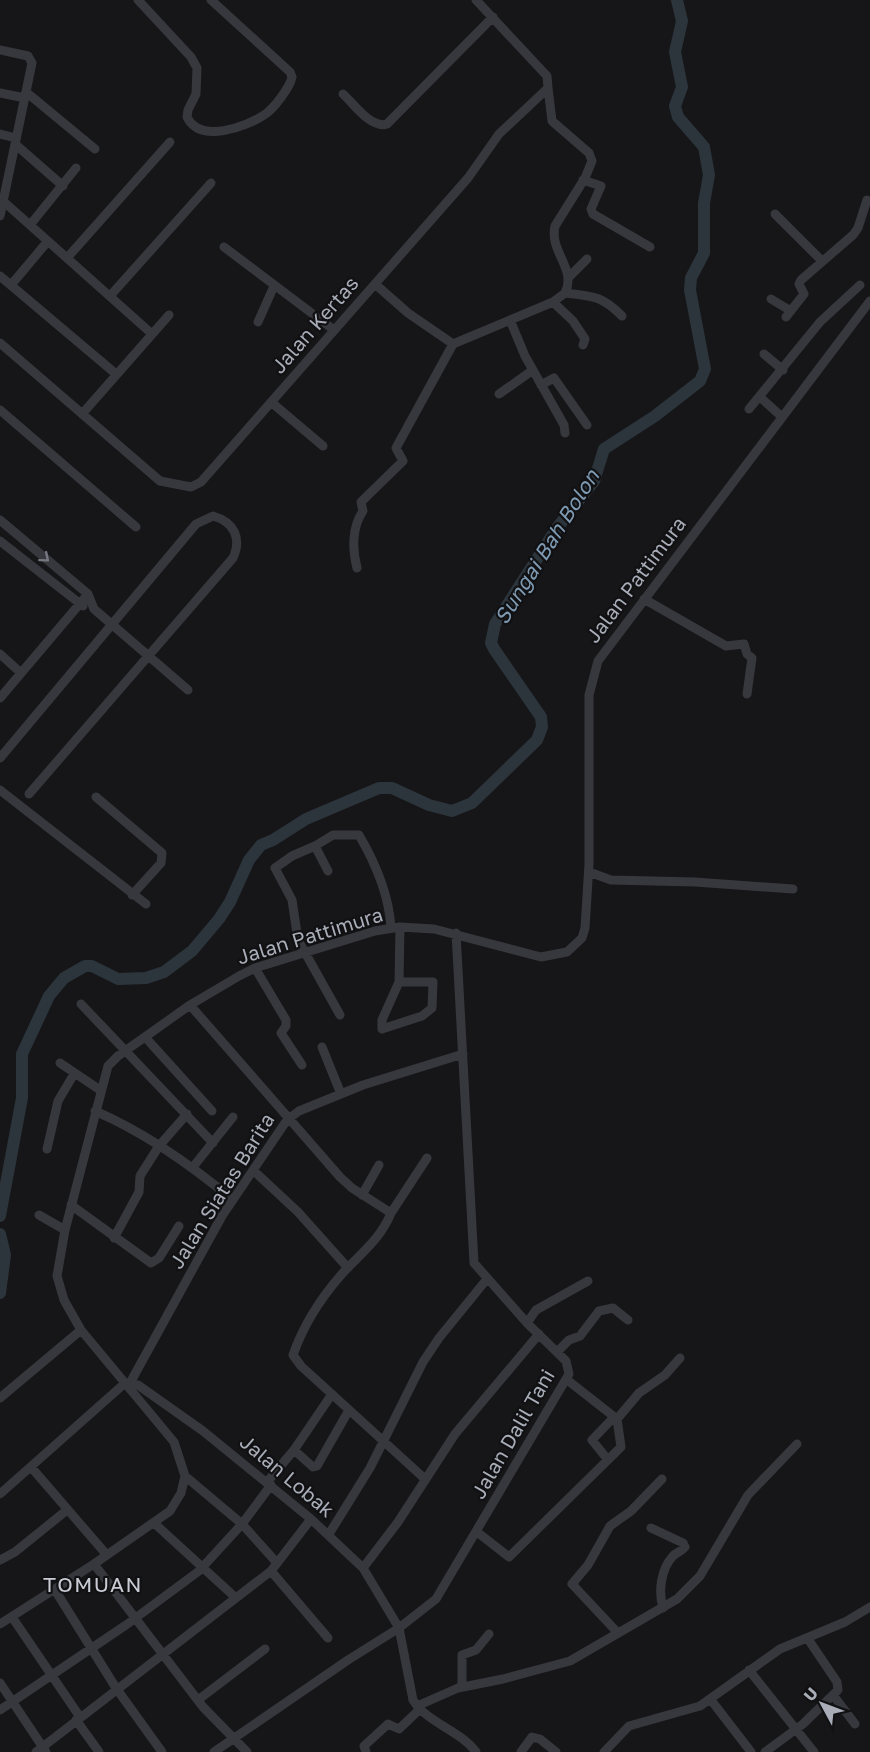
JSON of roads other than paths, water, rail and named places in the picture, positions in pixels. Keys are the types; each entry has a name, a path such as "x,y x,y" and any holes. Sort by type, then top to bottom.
{"street":[{"path":"138,0 195,62 198,82 187,117 195,127 207,132 242,126 265,115 292,76 211,0"},
{"path":"357,568 354,542 362,507 404,462 396,448 453,344 553,302 565,293 568,278 565,264 553,242 553,235 555,226 583,180 592,161 591,156 552,121 547,76 476,0"},
{"path":"343,94 374,123 381,126 387,124 493,17"},
{"path":"0,50 28,56 32,60 16,141 4,180 0,216"},
{"name":"Jalan Kertas","path":"0,343 160,481 190,488 201,482 468,178 500,134 548,88"},
{"path":"0,93 25,95 95,149"},
{"path":"0,134 16,141 63,186"},
{"path":"67,258 170,142"},
{"path":"30,225 76,168"},
{"path":"583,180 599,184 602,188 591,211 637,246 651,247"},
{"path":"110,296 211,183"},
{"path":"771,299 788,314 804,294 800,282 853,235 866,217 867,200"},
{"path":"3,201 152,334"},
{"path":"775,214 822,261"},
{"path":"11,285 48,241"},
{"path":"224,247 334,330"},
{"path":"568,278 587,259"},
{"path":"0,276 116,374"},
{"path":"375,284 408,313 453,344"},
{"path":"749,409 820,322 860,285"},
{"path":"258,322 274,286"},
{"path":"565,293 596,296 607,301 622,316"},
{"name":"Jalan Pattimura","path":"185,1476 174,1442 81,1330 64,1300 57,1276 71,1205 108,1066 190,1005 225,983 255,968 395,927 456,933 541,957 556,956 567,952 582,938 589,875 589,695 592,674 606,649 870,301"},
{"path":"553,302 573,321 585,339 583,345"},
{"path":"82,414 169,315"},
{"path":"510,320 533,370 564,425 565,433"},
{"path":"764,354 783,370"},
{"path":"499,394 533,370"},
{"path":"541,385 554,378 587,425"},
{"path":"760,397 782,417"},
{"path":"271,402 323,446"},
{"path":"0,410 136,527"},
{"path":"0,758 196,524 213,516 229,523 237,538 237,549 233,558 152,658 29,794"},
{"path":"0,520 88,594 94,609"},
{"path":"0,542 78,605 94,609 188,690"},
{"path":"0,698 88,594"},
{"path":"644,599 726,646 744,644 747,654 752,658 747,693"},
{"path":"0,654 21,673"},
{"path":"0,790 146,904"},
{"path":"96,797 162,853 161,863 132,895"},
{"path":"340,1015 298,940 292,900 275,868 292,856 333,835 359,835 375,866 390,905 395,927 399,982 382,1020 382,1029 425,1015 432,1008 433,982 399,982"},
{"path":"315,846 328,872"},
{"path":"589,875 611,880 695,882 793,889"},
{"name":"Jalan Dalil Tani","path":"214,1752 399,1628 443,1591 566,1379 569,1365 477,1269 473,1257 456,933"},
{"path":"255,968 286,1020 281,1033 302,1065"},
{"path":"81,1004 213,1143"},
{"path":"190,1005 287,1120 340,1177 362,1195 391,1213"},
{"path":"145,1037 212,1111"},
{"path":"322,1047 340,1094"},
{"name":"Jalan Siatas Barita","path":"0,1494 127,1383 233,1200 287,1120 299,1111 340,1094 463,1053"},
{"path":"60,1063 100,1090"},
{"path":"47,1149 58,1101 74,1074"},
{"path":"95,1111 135,1130 193,1167 233,1200"},
{"path":"114,1238 139,1192 138,1179 159,1146 187,1114"},
{"path":"193,1167 233,1117"},
{"path":"425,1479 294,1360 293,1355 319,1303 348,1268 379,1237 391,1213 427,1158"},
{"path":"362,1195 379,1165"},
{"path":"254,1171 298,1212 348,1268"},
{"path":"71,1205 151,1263 159,1258 179,1226"},
{"path":"39,1215 65,1230"},
{"path":"329,1534 350,1503 431,1349 487,1279"},
{"path":"527,1323 536,1310 588,1281"},
{"path":"558,1352 569,1340 580,1336 591,1320 604,1309 613,1308 628,1320"},
{"path":"0,1398 81,1330"},
{"path":"363,1568 455,1434 539,1334"},
{"path":"608,1460 592,1440 639,1393 665,1375 680,1358"},
{"path":"477,1532 509,1557 621,1445 615,1418 566,1379"},
{"name":"Jalan Lobak","path":"127,1383 138,1385 203,1431 329,1534 363,1568 399,1628"},
{"path":"0,1710 135,1618 202,1568 242,1524 332,1394"},
{"path":"294,1450 314,1467 317,1466 349,1410"},
{"path":"366,1752 364,1746 385,1724 399,1729 418,1708 442,1693 570,1661 617,1632 663,1608 691,1588 737,1509 767,1473 797,1444"},
{"path":"31,1467 106,1554"},
{"path":"0,1624 55,1590 170,1511 176,1502 185,1476 242,1524 277,1563"},
{"path":"617,1632 572,1584 588,1565 610,1526 631,1511 662,1479"},
{"path":"0,1560 15,1552 67,1510"},
{"path":"0,1683 41,1750 116,1688 271,1571 311,1519"},
{"path":"154,1523 236,1598"},
{"path":"651,1528 674,1538 685,1547 674,1555 663,1575 661,1601 663,1608"},
{"path":"94,1564 198,1700 247,1752"},
{"path":"271,1571 328,1638"},
{"path":"55,1590 116,1688 162,1752"},
{"path":"604,1752 629,1726 696,1708 711,1700 780,1649 807,1639 870,1607"},
{"path":"12,1617 99,1752"},
{"path":"399,1628 410,1690 418,1708 447,1726 476,1752"},
{"path":"462,1687 462,1655 476,1650 489,1634"},
{"path":"765,1752 795,1730 838,1690 837,1682 807,1639"},
{"path":"198,1700 265,1649"},
{"path":"749,1670 814,1752"},
{"path":"833,1695 855,1724"},
{"path":"711,1700 751,1752"},
{"path":"521,1752 532,1737 540,1739 556,1752"}],"waterway":[{"name":"Sungai Bah Bolon","path":"0,1216 22,1098 22,1054 49,996 64,978 85,966 92,966 118,979 146,978 164,972 192,951 219,919 230,902 249,860 261,845 306,819 379,788 392,788 429,805 452,811 472,803 537,740 542,727 541,717 491,643 495,624 557,528 594,481 604,449 655,416 700,381 705,369 690,290 691,278 704,253 704,203 709,175 704,147 678,117 675,106 682,87 675,52 682,21 677,0"},
{"name":"Sungai Bah Bolon","path":"0,1234 5,1255 0,1293"}],"district":[{"name":"TOMUAN","path":"93,1585"}]}
